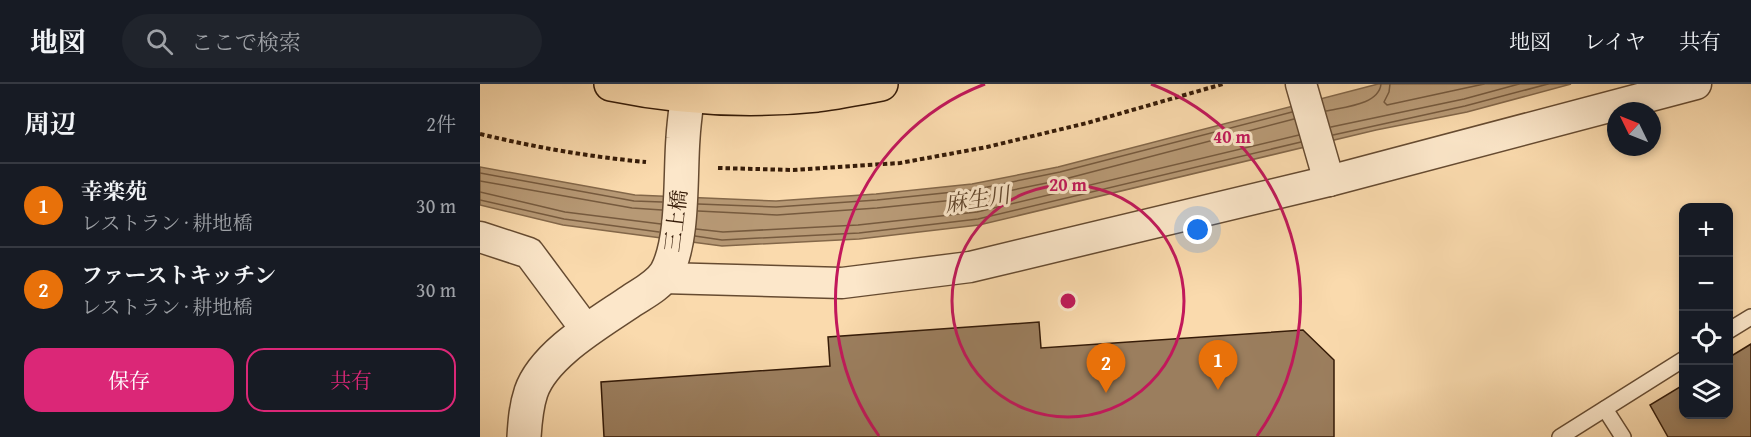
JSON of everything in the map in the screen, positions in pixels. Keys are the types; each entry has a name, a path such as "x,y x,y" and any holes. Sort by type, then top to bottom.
{"main road":[{"path":"611,84 762,99 818,95 881,84"}],"street":[{"path":"524,437 526,411 532,390 547,366 566,347 665,274 842,283 970,267 1325,169 1696,84"},
{"path":"1302,87 1325,169"},
{"name":"三上橋","path":"665,274 676,246 668,167 688,90"},
{"path":"480,237 529,253 587,331"}],"lane":[{"path":"1733,328 1751,317"},
{"path":"1560,437 1679,362"},
{"path":"1605,409 1623,437"}],"path":[{"path":"714,168 793,170 900,163 1042,134 1223,84"},
{"path":"480,134 602,158 668,167"}],"water":[{"name":"麻生川","path":"1378,84 1571,84 1467,112 1376,130 979,225 859,239 722,246 563,225 480,205 480,167 635,195 776,201 972,184 1058,167"}],"building":[{"path":"1039,322 1041,348 1303,330 1334,360 1334,437 604,437 601,382 830,366 828,337"},
{"path":"1751,344 1751,437 1668,437 1650,405 1679,387 1679,419 1733,419 1733,355"}],"place":[{"name":"幸楽苑","path":"1218,390"},
{"name":"ファーストキッチン","path":"1106,393"}]}
